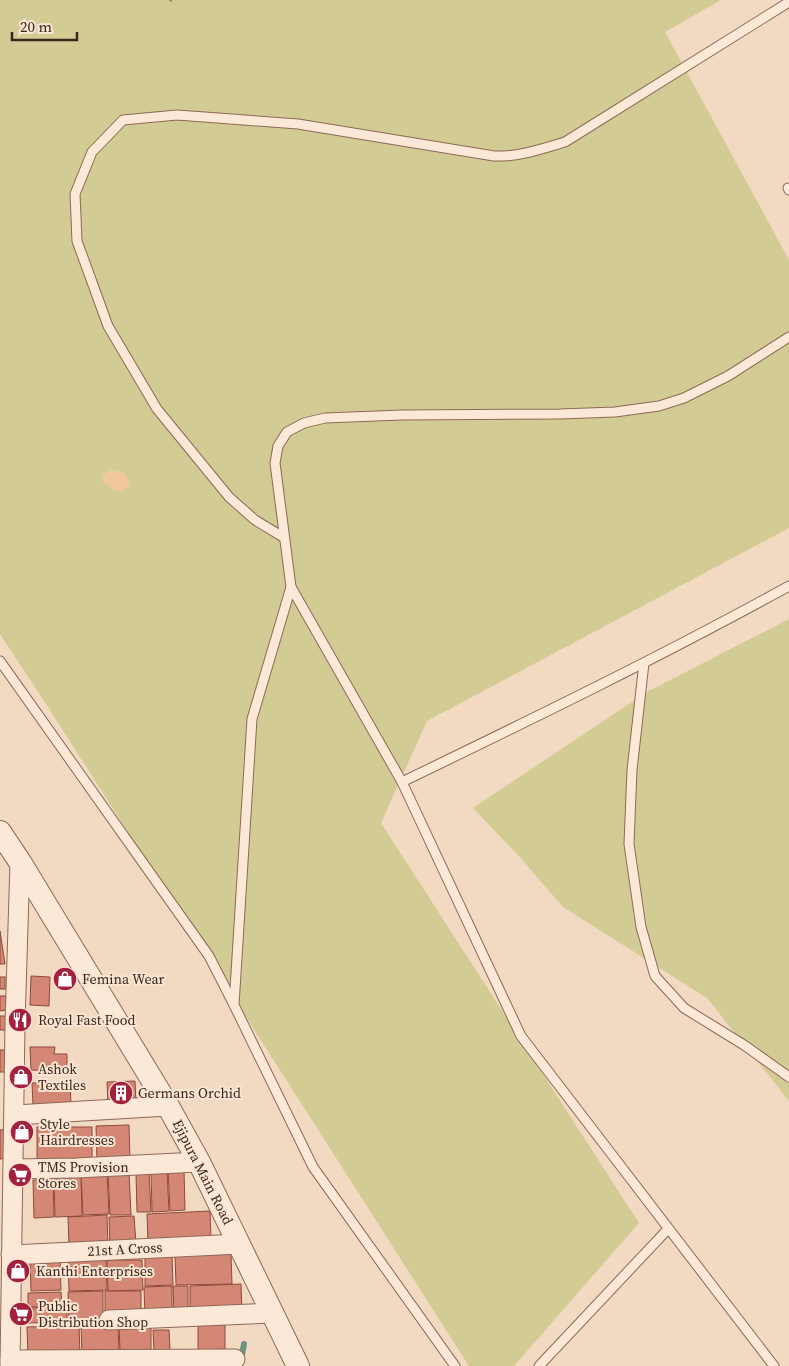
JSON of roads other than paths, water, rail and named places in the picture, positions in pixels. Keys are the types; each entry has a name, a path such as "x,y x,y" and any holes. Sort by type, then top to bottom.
{"street":[{"name":"Ejipura Main Road","path":"2,838 20,862 168,1106 199,1162 298,1366"},
{"path":"20,862 11,1255 5,1311 10,1363 235,1359"},
{"path":"14,1115 168,1106"},
{"path":"13,1169 199,1162"},
{"name":"21st A Cross","path":"11,1255 240,1244"},
{"path":"109,1320 273,1313"}],"lane":[{"path":"283,537 255,520 229,497 157,409 108,326 77,241 75,194 92,152 123,120 177,115 298,124 494,156 525,154 565,142 789,2"},
{"path":"772,1365 521,1036 402,782 291,588 275,463 278,446 287,432 304,423 325,418 615,412 659,406 684,398 728,376 789,337"},
{"path":"402,782 644,663 789,586"},
{"path":"234,1005 252,718 291,588"},
{"path":"0,661 209,956 313,1167 454,1366"},
{"path":"644,663 632,770 629,844 641,926 655,976 684,1008 744,1045 789,1077"},
{"path":"539,1366 668,1228"}],"waterway":[{"path":"241,1360 244,1344"}],"place":[{"name":"Femina Wear","path":"65,979"},
{"name":"Royal Fast Food","path":"20,1020"},
{"name":"Ashok Textiles","path":"21,1077"},
{"name":"Germans Orchid","path":"121,1093"},
{"name":"Style Hairdresses","path":"22,1132"},
{"name":"TMS Provision Stores","path":"20,1175"},
{"name":"Kanthi Enterprises","path":"18,1271"},
{"name":"Public Distribution Shop","path":"21,1314"}]}
